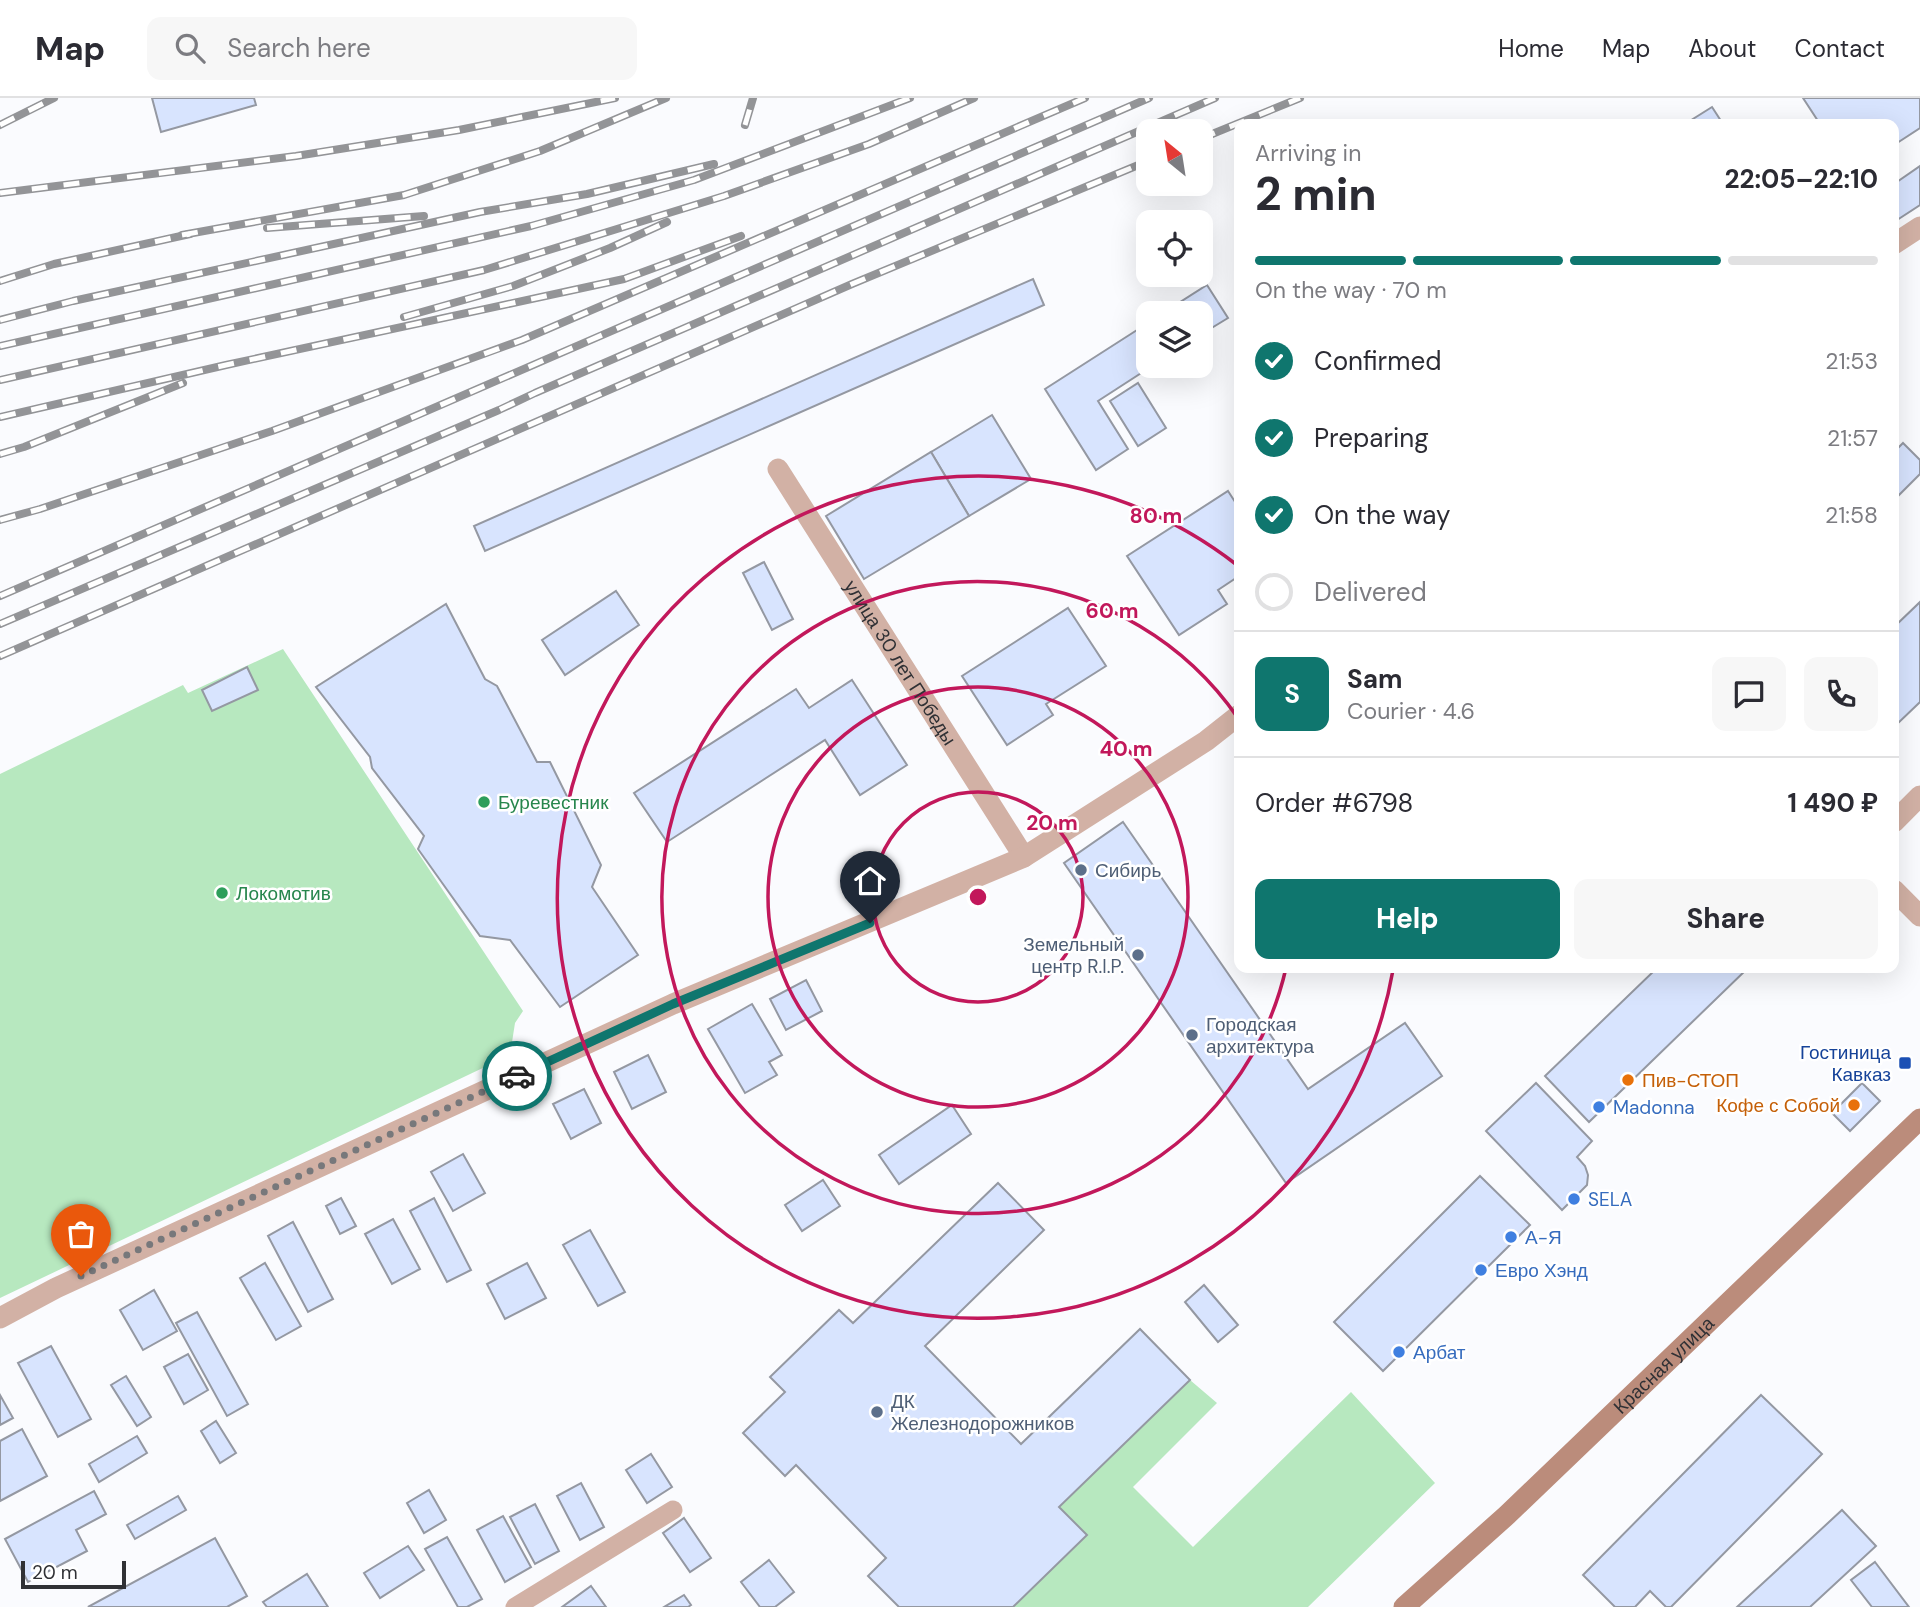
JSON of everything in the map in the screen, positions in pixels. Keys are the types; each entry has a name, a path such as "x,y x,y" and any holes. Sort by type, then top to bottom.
{"main road":[{"name":"Красная улица","path":"1412,1605 1920,1119"}],"street":[{"path":"1899,241 1920,226"},
{"name":"улица 30 лет Победы","path":"778,469 1024,857"},
{"path":"0,1318 69,1282 673,1004 1024,857 1206,741 1234,719"},
{"path":"1899,817 1920,796"},
{"path":"1899,895 1920,916"}],"lane":[{"path":"515,1607 673,1510"}],"green space":[{"name":"Локомотив","path":"283,649 523,1011 515,1023 510,1055 0,1298 0,774 183,685 188,693"},
{"path":"1190,1380 1217,1403 1133,1487 1193,1547 1351,1392 1435,1483 1308,1607 1013,1607 1059,1507"}],"building":[{"path":"152,98 254,98 256,105 161,132"},
{"path":"1803,98 1920,98 1920,128 1899,142 1899,119 1817,119"},
{"path":"1712,107 1720,119 1693,119"},
{"path":"1920,166 1920,205 1899,219 1899,181"},
{"path":"1033,279 1044,305 485,551 474,526"},
{"path":"1208,287 1228,318 1213,327 1213,301 1182,301"},
{"path":"1136,331 1136,376 1098,401 1128,449 1096,470 1045,389"},
{"path":"1138,383 1166,428 1138,446 1110,401"},
{"path":"992,415 1031,479 969,516 931,452"},
{"path":"1903,443 1920,460 1920,474 1899,495 1899,447"},
{"path":"931,452 969,516 864,579 826,516"},
{"path":"1228,491 1234,500 1234,579 1218,590 1227,604 1179,635 1127,556"},
{"path":"764,562 793,619 772,630 743,573"},
{"path":"616,591 639,625 565,675 542,640"},
{"path":"1920,602 1920,702 1899,722 1899,622"},
{"name":"Буревестник","path":"446,604 485,679 497,686 537,762 550,762 601,865 592,887 638,955 560,1007 510,940 480,936 418,849 424,836 372,768 370,757 316,687"},
{"path":"1068,608 1106,666 1046,704 1053,715 1007,745 962,676"},
{"path":"247,667 258,690 212,711 202,690"},
{"path":"852,680 907,765 860,795 825,740 667,842 634,793 796,689 809,708"},
{"path":"1123,822 1308,1089 1405,1023 1442,1076 1286,1183 1064,863"},
{"path":"1652,973 1743,973 1589,1122 1545,1076"},
{"path":"806,980 822,1011 786,1030 770,999"},
{"path":"752,1004 782,1055 769,1062 777,1075 745,1093 708,1029"},
{"path":"648,1055 666,1092 632,1109 614,1072"},
{"path":"1536,1083 1592,1141 1577,1157 1585,1166 1587,1185 1562,1210 1486,1131"},
{"path":"1862,1083 1880,1101 1850,1131 1832,1113"},
{"path":"584,1089 601,1123 571,1139 553,1104"},
{"path":"952,1105 971,1134 899,1184 879,1155"},
{"path":"463,1154 485,1193 453,1211 431,1172"},
{"path":"1480,1176 1530,1225 1383,1371 1334,1322"},
{"path":"823,1180 840,1206 802,1231 785,1205"},
{"name":"ДК Железнодорожников","path":"998,1183 1044,1230 925,1346 1021,1444 1140,1329 1190,1380 1059,1507 1087,1535 1013,1607 899,1607 868,1576 886,1558 796,1465 785,1476 743,1433 785,1392 770,1377 839,1310 853,1323"},
{"path":"341,1198 356,1226 340,1234 326,1206"},
{"path":"434,1198 471,1270 447,1282 410,1211"},
{"path":"393,1219 420,1269 392,1284 365,1234"},
{"path":"293,1222 333,1299 308,1312 268,1236"},
{"path":"590,1230 625,1292 598,1306 563,1245"},
{"path":"265,1263 301,1326 276,1340 240,1278"},
{"path":"527,1263 546,1298 505,1319 487,1284"},
{"path":"1204,1285 1238,1325 1218,1342 1185,1302"},
{"path":"154,1290 177,1331 143,1350 120,1310"},
{"path":"197,1312 248,1404 227,1416 176,1323"},
{"path":"51,1346 91,1419 58,1437 18,1363"},
{"path":"188,1354 208,1390 184,1404 164,1367"},
{"path":"126,1376 151,1417 137,1426 111,1385"},
{"path":"0,1395 13,1418 0,1425"},
{"path":"1761,1395 1822,1454 1671,1607 1666,1607 1650,1591 1635,1607 1615,1607 1583,1575"},
{"path":"216,1421 236,1453 220,1463 201,1431"},
{"path":"22,1429 47,1476 0,1501 0,1441"},
{"path":"137,1436 147,1453 99,1482 89,1464"},
{"path":"651,1454 672,1487 647,1503 626,1470"},
{"path":"581,1483 604,1527 580,1540 557,1496"},
{"path":"429,1490 446,1520 424,1533 407,1503"},
{"path":"94,1491 106,1514 76,1530 87,1551 28,1582 5,1539"},
{"path":"178,1496 186,1510 135,1539 127,1525"},
{"path":"535,1504 559,1551 535,1564 510,1517"},
{"path":"1842,1510 1876,1546 1810,1607 1737,1607"},
{"path":"503,1516 531,1567 505,1582 477,1530"},
{"path":"684,1518 711,1558 690,1572 663,1533"},
{"path":"447,1537 482,1599 467,1607 458,1607 425,1549"},
{"path":"215,1538 247,1596 227,1607 88,1607"},
{"path":"408,1546 424,1570 380,1598 364,1573"},
{"path":"769,1560 794,1592 775,1607 760,1607 741,1582"},
{"path":"1875,1562 1909,1607 1872,1607 1851,1580"},
{"path":"307,1574 328,1607 267,1607 263,1602"},
{"path":"591,1586 606,1607 562,1607"},
{"path":"684,1595 691,1605 688,1607 664,1607"}],"railway":[{"path":"0,125 54,98"},
{"path":"0,193 296,156 459,130 615,98"},
{"path":"182,235 404,195 540,151 666,98"},
{"path":"745,125 753,98"},
{"path":"0,346 531,226 694,180 910,98"},
{"path":"0,380 484,270 724,196 869,144 974,98"},
{"path":"0,520 272,431 522,340 1085,98"},
{"path":"0,596 1149,98"},
{"path":"0,624 1215,98"},
{"path":"1249,119 1300,98"},
{"path":"1213,134 1234,125"},
{"path":"0,320 73,301 480,212 587,194 714,164"},
{"path":"0,656 852,284 1136,166"},
{"path":"267,228 424,216"},
{"path":"404,317 513,286 610,248 667,222"},
{"path":"0,281 54,264 190,234"},
{"path":"0,417 624,279 741,236"},
{"path":"0,454 24,447 183,383"}],"way so far":[{"path":"81,1276 517,1076"}],"place":[{"name":"Буревестник","path":"484,802"},
{"name":"Сибирь","path":"1081,870"},
{"name":"Локомотив","path":"222,893"},
{"name":"Земельный центр R.I.P.","path":"1138,955"},
{"name":"Городская архитектура","path":"1192,1035"},
{"name":"Гостиница Кавказ","path":"1905,1063"},
{"name":"Пив-СТОП","path":"1628,1080"},
{"name":"Кофе с Собой","path":"1854,1105"},
{"name":"Madonna","path":"1599,1107"},
{"name":"SELA","path":"1574,1199"},
{"name":"А-Я","path":"1511,1237"},
{"name":"Евро Хэнд","path":"1481,1270"},
{"name":"Арбат","path":"1399,1352"},
{"name":"ДК Железнодорожников","path":"877,1412"}],"route":[{"path":"517,1076 673,1004 870,923"}]}
